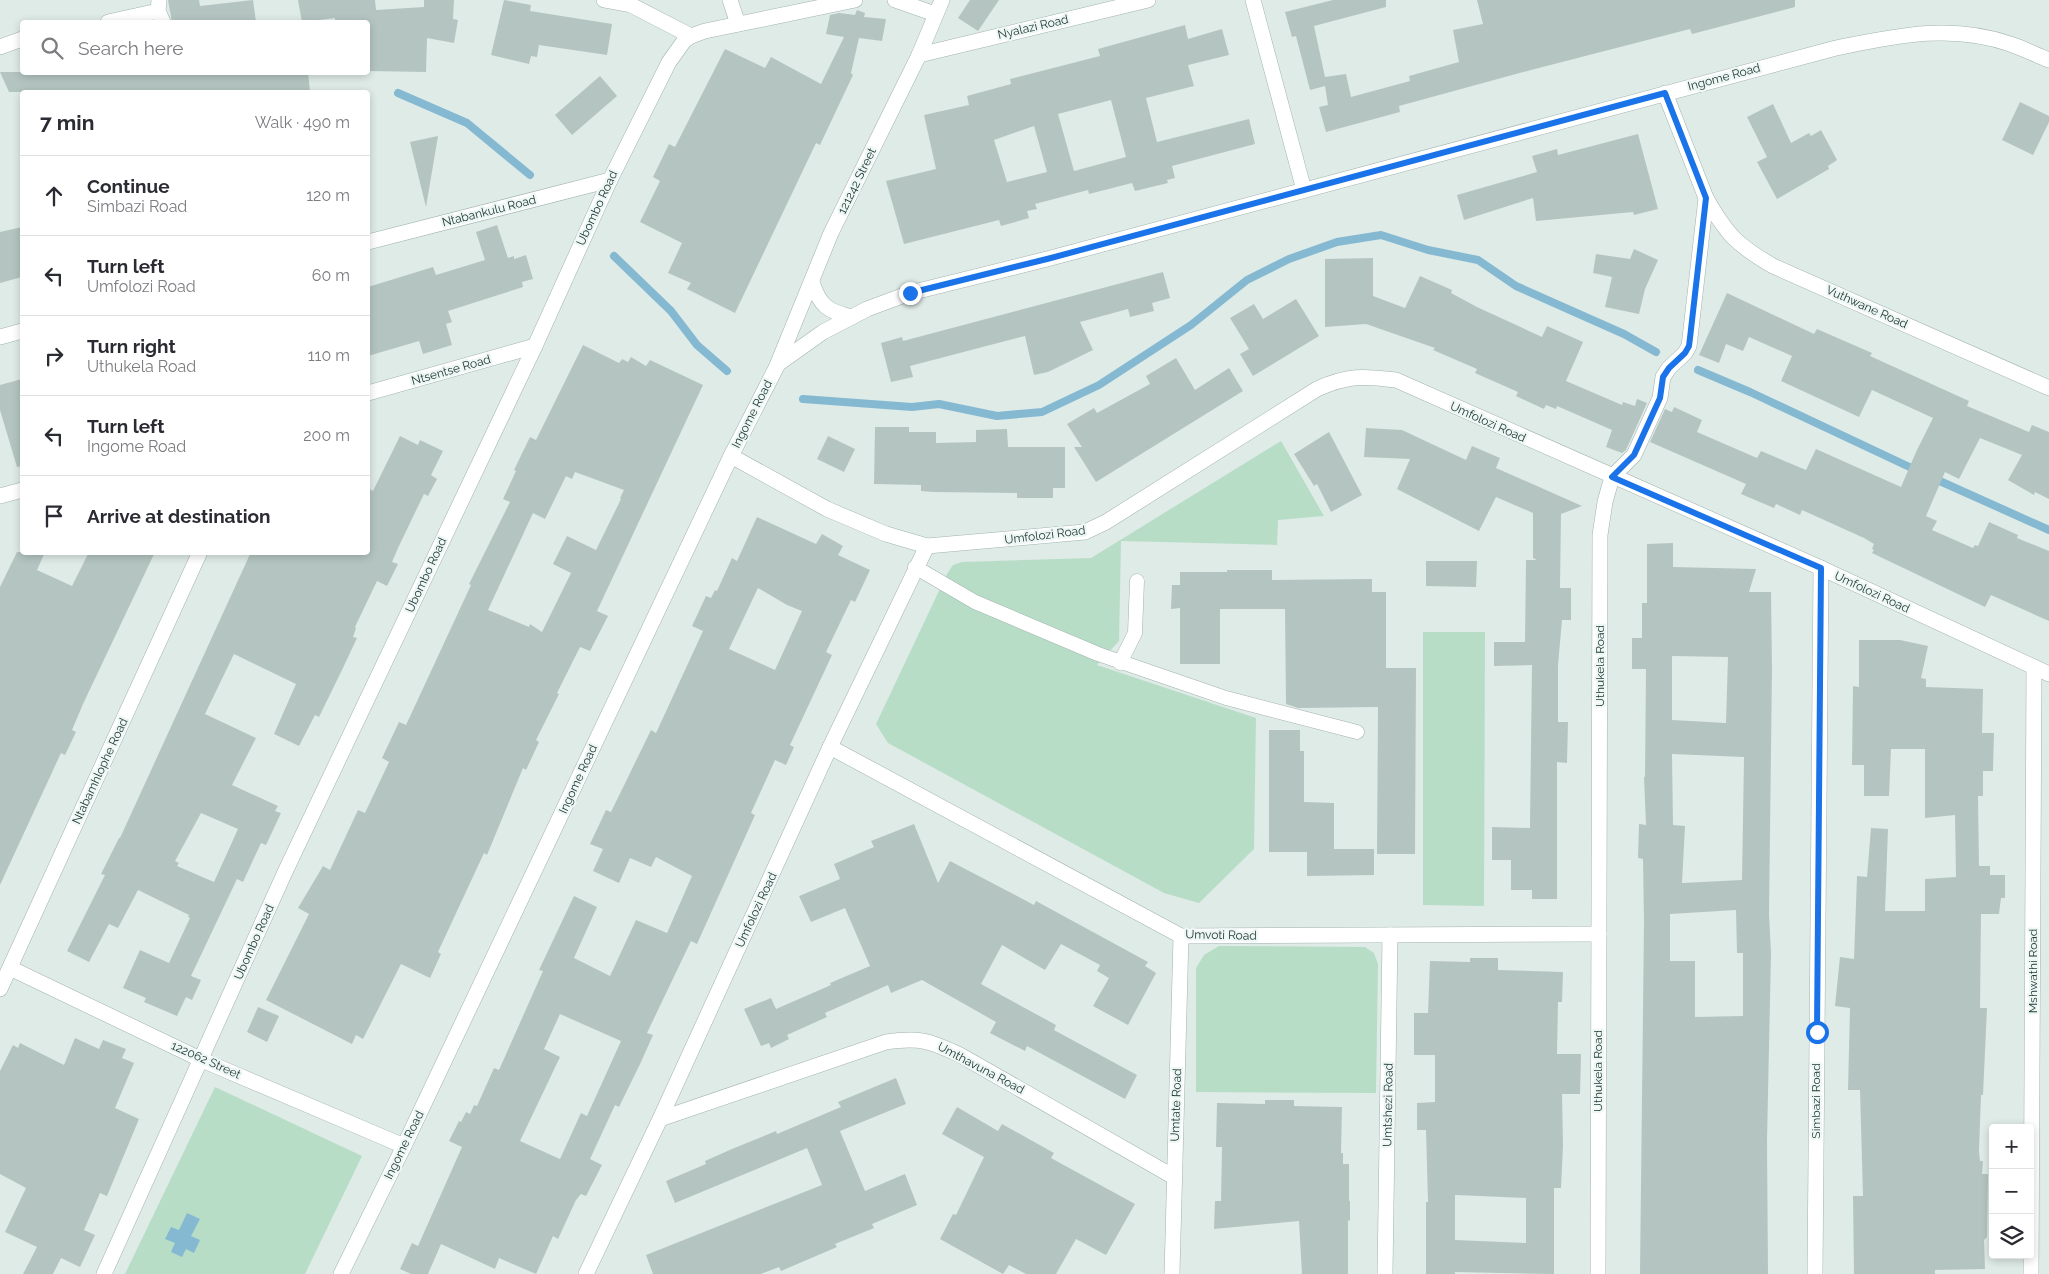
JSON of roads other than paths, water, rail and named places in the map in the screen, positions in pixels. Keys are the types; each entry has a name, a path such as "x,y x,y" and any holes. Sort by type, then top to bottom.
{"street":[{"path":"604,0 631,4 692,36 738,24 855,0"},
{"path":"730,0 738,24"},
{"path":"895,0 938,7"},
{"name":"Nyalazi Road","path":"919,55 1148,0"},
{"path":"1253,0 1304,190"},
{"name":"121242 Street","path":"778,364 832,233 919,55 938,7"},
{"path":"117,20 160,11"},
{"name":"Ingome Road","path":"341,1274 404,1146 731,456 778,364 823,332 867,309 910,293 1047,259 1777,63 1899,35 1940,32 1979,36 2009,44 2049,60"},
{"name":"Ubombo Road","path":"104,1274 202,1060 289,863 534,346 610,180 669,62 684,41 692,36"},
{"path":"0,47 20,40"},
{"name":"Uthukela Road","path":"1598,1274 1600,535 1605,502 1612,477 1634,455 1660,398 1663,377 1689,346 1706,198 1665,93"},
{"name":"Ntabankulu Road","path":"370,241 610,180"},
{"name":"Vuthwane Road","path":"1706,198 1720,222 1734,240 1773,266 2049,388"},
{"path":"812,282 817,296 824,306 835,313 852,317"},
{"path":"0,337 20,332"},
{"name":"Ntsentse Road","path":"370,392 534,346"},
{"name":"Umfolozi Road","path":"731,456 827,509 886,534 926,546 1085,532 1106,522 1317,390 1338,380 1367,376 1396,380 1821,568 2049,674"},
{"path":"0,496 20,491"},
{"name":"Umfolozi Road","path":"586,1274 660,1119 830,747 926,546"},
{"name":"Ntabamhlophe Road","path":"0,989 199,555"},
{"name":"Simbazi Road","path":"1815,1274 1821,568"},
{"name":"Mshwathi Road","path":"2031,1274 2034,667"},
{"name":"Umvoti Road","path":"830,747 1181,936 1599,934"},
{"name":"Umtshezi Road","path":"1386,1274 1390,935"},
{"name":"Umtate Road","path":"1172,1274 1181,936"},
{"name":"122062 Street","path":"10,968 202,1060 404,1146"},
{"name":"Umthavuna Road","path":"660,1119 876,1046 909,1038 934,1043 960,1055 1174,1177"}],"lane":[{"path":"915,567 975,602 1120,663 1226,698 1356,732"},
{"path":"1120,663 1135,633 1137,581"}],"water":[{"path":"187,1213 200,1219 191,1236 200,1240 194,1253 186,1249 182,1257 171,1252 175,1243 165,1239 171,1227 179,1230"}],"waterway":[{"path":"398,93 467,123 530,175"},
{"path":"803,399 912,407 939,404 997,416 1042,412 1099,385 1191,325 1247,280 1289,259 1337,242 1381,235 1428,250 1478,260 1516,286 1624,334 1656,352"},
{"path":"614,256 671,311 697,345 727,371"},
{"path":"1698,370 1750,392 1918,471"},
{"path":"1933,478 2049,530"}]}
